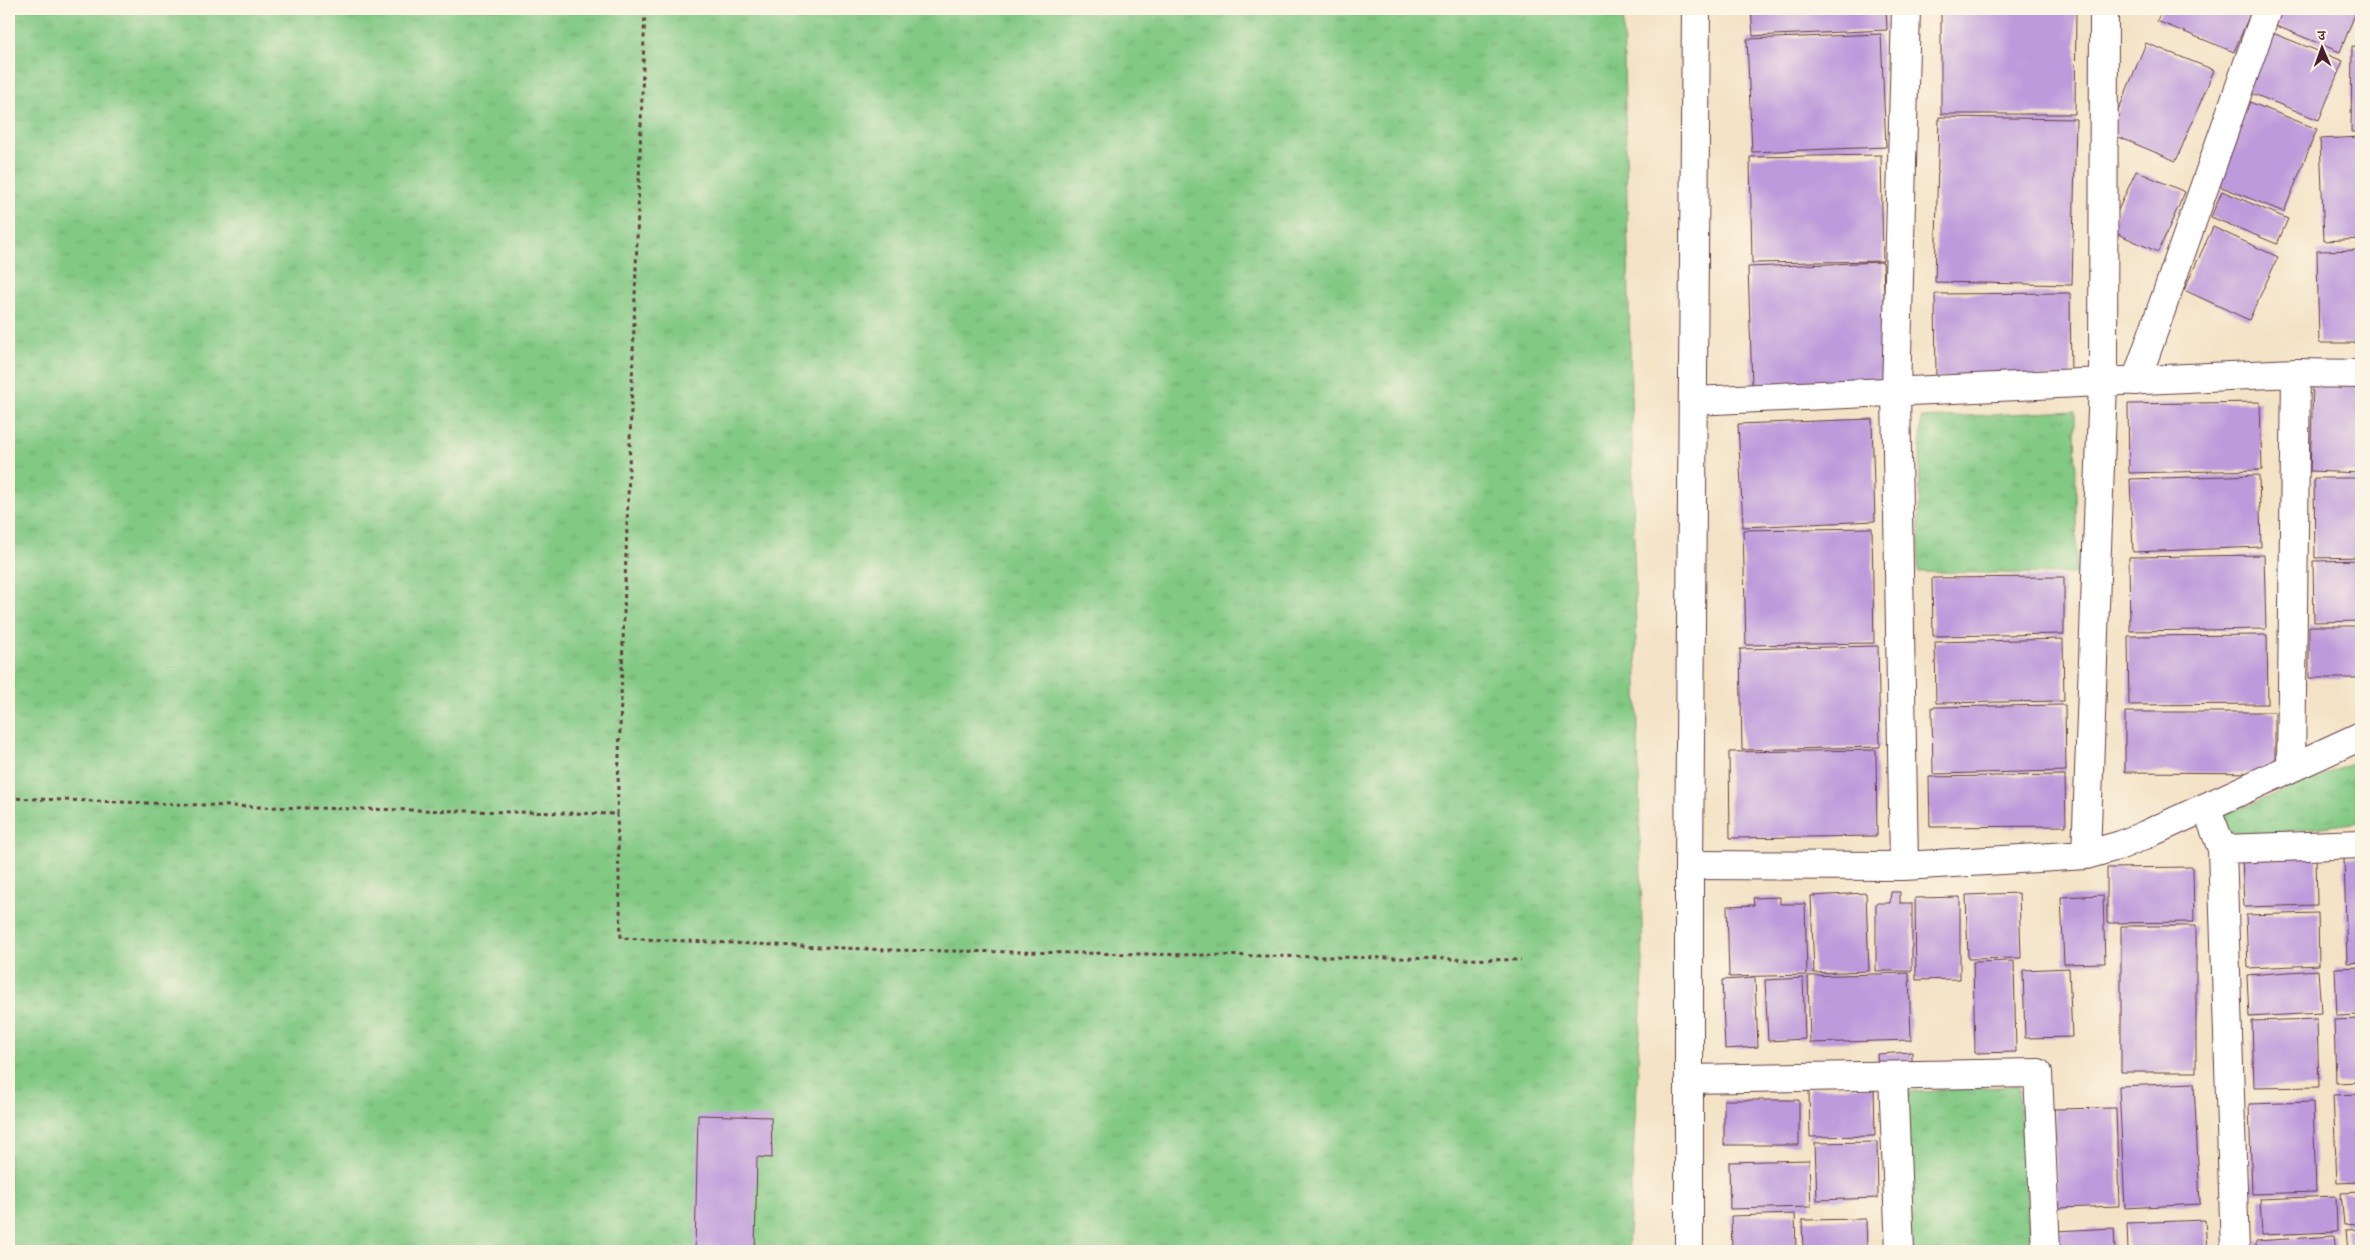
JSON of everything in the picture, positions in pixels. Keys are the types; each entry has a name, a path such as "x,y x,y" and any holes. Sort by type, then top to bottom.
{"street":[{"path":"1689,1251 1689,865 1696,9"},
{"path":"1904,866 1896,393 1906,9"},
{"path":"2086,855 2103,382 2104,9"},
{"path":"2136,381 2267,9"},
{"path":"1694,401 2296,373 2361,374"},
{"path":"2291,768 2296,373"},
{"path":"1689,865 1904,866 2086,855 2120,846 2146,836 2361,736"},
{"path":"2206,807 2222,849 2235,1251"},
{"path":"2222,849 2361,844"},
{"path":"1690,1079 2038,1073 2046,1251"},
{"path":"1893,1076 1900,1251"}],"path":[{"path":"645,9 617,814 621,938 887,950 1521,960"},
{"path":"9,798 258,807 617,814"}],"green space":[{"path":"9,9 1623,9 1643,973 1628,1251 9,1251"},
{"path":"2075,411 2077,574 1918,572 1921,418"},
{"path":"2361,760 2361,822 2231,839 2225,814"},
{"path":"2018,1086 2032,1251 1909,1251 1899,1092"}],"building":[{"path":"1751,9 1886,9 1887,30 1753,36"},
{"path":"1941,9 2076,9 2075,114 1941,114"},
{"path":"2162,9 2252,9 2234,52 2157,21"},
{"path":"2280,9 2357,9 2340,52 2274,25"},
{"path":"2270,32 2343,61 2319,120 2246,91"},
{"path":"1881,34 1886,147 1752,152 1747,39"},
{"path":"2146,43 2214,70 2176,161 2109,133"},
{"path":"2352,46 2361,47 2361,132 2351,132"},
{"path":"2247,101 2317,129 2284,212 2214,184"},
{"path":"1939,117 2076,119 2072,285 1935,282"},
{"path":"2361,137 2361,239 2324,241 2320,139"},
{"path":"1881,155 1883,261 1752,263 1750,157"},
{"path":"2136,171 2185,192 2158,252 2109,230"},
{"path":"2222,191 2288,219 2277,244 2211,217"},
{"path":"2213,227 2278,257 2249,320 2184,290"},
{"path":"2361,250 2361,343 2319,343 2317,251"},
{"path":"1883,262 1887,380 1752,385 1748,267"},
{"path":"2070,293 2071,377 1936,378 1935,294"},
{"path":"2313,384 2361,386 2361,473 2310,471"},
{"path":"2260,402 2262,470 2129,473 2128,404"},
{"path":"1872,419 1875,521 1743,527 1738,424"},
{"path":"2259,475 2261,547 2133,552 2130,479"},
{"path":"2314,478 2361,478 2361,557 2315,558"},
{"path":"1872,528 1874,643 1746,645 1743,530"},
{"path":"2264,555 2266,629 2130,631 2129,557"},
{"path":"2361,560 2361,621 2314,622 2313,561"},
{"path":"2064,577 2064,634 1933,636 1932,578"},
{"path":"2309,626 2361,626 2361,678 2309,678"},
{"path":"2267,635 2268,704 2129,705 2128,636"},
{"path":"2063,639 2064,701 1936,703 1935,642"},
{"path":"1878,646 1880,747 1742,750 1740,649"},
{"path":"2065,705 2066,771 1933,774 1932,707"},
{"path":"2125,712 2275,712 2275,773 2125,772"},
{"path":"1876,750 1877,836 1730,838 1729,752"},
{"path":"2065,775 2066,826 1930,827 1929,777"},
{"path":"2316,854 2317,905 2244,907 2242,857"},
{"path":"2361,857 2361,962 2347,963 2344,858"},
{"path":"2193,867 2194,922 2107,923 2107,868"},
{"path":"1891,892 1900,892 1900,903 1912,903 1912,971 1876,971 1876,903 1890,903"},
{"path":"1866,893 1869,971 1814,973 1811,896"},
{"path":"2019,893 2021,958 1968,959 1966,895"},
{"path":"2103,895 2105,963 2064,964 2061,897"},
{"path":"1780,897 1780,904 1805,904 1807,975 1729,977 1727,906 1754,905 1753,898"},
{"path":"1960,897 1960,979 1916,980 1915,898"},
{"path":"2318,913 2319,965 2248,968 2246,915"},
{"path":"2121,926 2196,926 2196,1072 2121,1072"},
{"path":"2014,961 2016,1052 1975,1053 1973,962"},
{"path":"2361,967 2361,1015 2337,1016 2335,968"},
{"path":"2069,968 2072,1037 2025,1038 2023,970"},
{"path":"2318,970 2321,1013 2249,1017 2247,975"},
{"path":"1909,973 1911,1040 1810,1043 1808,976"},
{"path":"1755,978 1758,1047 1725,1049 1722,980"},
{"path":"1803,978 1805,1039 1768,1041 1765,980"},
{"path":"2317,1019 2319,1087 2254,1088 2252,1021"},
{"path":"2361,1019 2361,1082 2336,1083 2334,1020"},
{"path":"1912,1052 1912,1069 1878,1071 1877,1054"},
{"path":"2194,1083 2200,1204 2125,1208 2119,1086"},
{"path":"1874,1087 1875,1136 1810,1137 1809,1088"},
{"path":"2361,1094 2361,1182 2337,1183 2333,1095"},
{"path":"1724,1100 1799,1100 1799,1145 1724,1145"},
{"path":"2313,1102 2316,1192 2252,1194 2249,1104"},
{"path":"2116,1108 2119,1206 2057,1208 2054,1109"},
{"path":"698,1115 771,1117 772,1158 757,1157 755,1251 695,1251"},
{"path":"1877,1142 1878,1198 1817,1200 1815,1143"},
{"path":"1809,1160 1811,1207 1730,1209 1729,1162"},
{"path":"2361,1192 2361,1224 2344,1225 2341,1193"},
{"path":"2336,1196 2337,1232 2262,1235 2260,1199"},
{"path":"1795,1214 1796,1251 1732,1251 1731,1216"},
{"path":"1866,1219 1867,1251 1803,1251 1802,1220"},
{"path":"2205,1220 2207,1251 2128,1251 2127,1223"},
{"path":"2114,1228 2115,1251 2057,1251 2056,1231"},
{"path":"2361,1229 2361,1251 2348,1251 2346,1230"},
{"path":"2334,1236 2336,1251 2256,1251 2256,1241"},
{"path":"1301,1248 1343,1250 1343,1251 1301,1251"}]}
